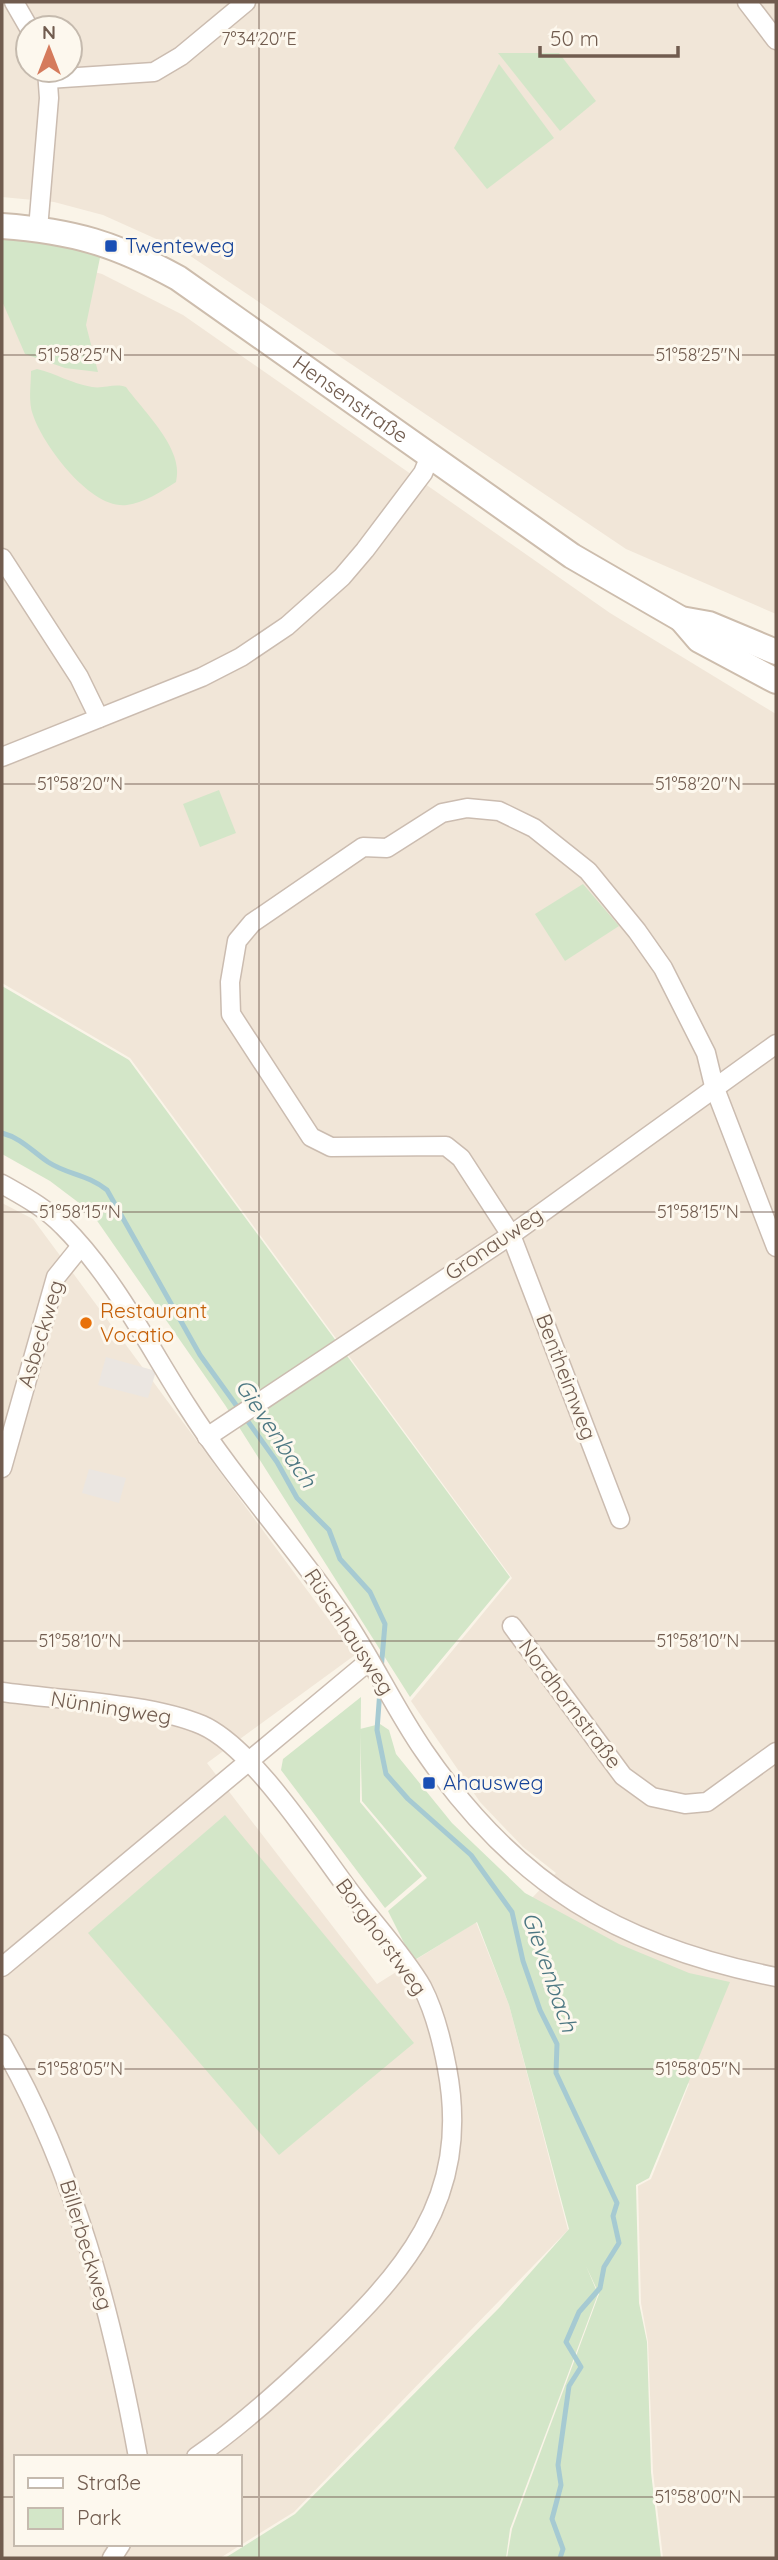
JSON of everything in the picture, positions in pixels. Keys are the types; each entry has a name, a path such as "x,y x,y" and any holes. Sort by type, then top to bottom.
{"main road":[{"name":"Hensenstraße","path":"2,226 77,235 111,246 178,278 572,556 681,619 699,640 776,681"},
{"name":"Hensenstraße","path":"681,619 709,624 776,652"}],"street":[{"path":"84,73 154,72 181,56 246,2"},
{"path":"747,2 776,40"},
{"path":"38,229 46,84"},
{"path":"2,757 202,677 241,657 287,626 342,577 365,550 423,473 430,456"},
{"path":"2,558 79,677 99,718"},
{"name":"Bentheimweg","path":"620,1519 511,1235 461,1158 446,1146 331,1147 311,1137 231,1014 230,982 237,941 252,923 363,847 387,848 443,813 467,808 499,811 534,828 588,872 637,931 663,968 706,1053 714,1086"},
{"name":"Gronauweg","path":"207,1437 511,1235 714,1086 776,1044"},
{"path":"714,1086 776,1247"},
{"name":"Rüschhausweg","path":"2,1184 44,1209 81,1246 102,1272 207,1437 300,1557 345,1621 424,1751 455,1793 504,1847 542,1880 623,1931 686,1956 776,1976"},
{"name":"Asbeckweg","path":"2,1468 5,1440 56,1277 81,1246"},
{"name":"Nordhornstraße","path":"512,1626 624,1776 652,1797 685,1804 707,1802 776,1752"},
{"path":"2,1967 369,1661"},
{"name":"Nünningweg","path":"2,1692 155,1711 203,1726 249,1760"},
{"name":"Borghorstweg","path":"199,2455 231,2433 338,2335 405,2260 431,2219 443,2191 450,2163 454,2117 441,2036 422,1987 249,1760"},
{"name":"Billerbeckweg","path":"2,2044 27,2087 64,2172 119,2352 138,2455"}],"shaded area":[{"path":"2,2 776,2 776,614 626,549 183,251 103,215 54,202 2,197"},
{"path":"2,254 43,258 102,274 183,315 610,613 776,714 776,2558 663,2558 653,2472 648,2342 641,2303 638,2186 651,2179 689,2084 531,1899 556,1873 523,1847 480,1802 411,1701 512,1578 130,1058 2,983"},
{"path":"2,1203 33,1219 355,1655 207,1763 377,1984 476,1922 509,2005 568,2230 294,2512 242,2544 242,2455 14,2455 14,2546 239,2546 220,2558 2,2558"},
{"path":"106,1357 156,1371 148,1398 98,1385"},
{"path":"89,1469 126,1478 119,1503 82,1493"}],"green space":[{"path":"498,53 559,53 596,101 560,131"},
{"path":"499,64 554,138 487,189 454,148"},
{"path":"2,232 101,253 86,325 98,372 65,368 25,354 2,301"},
{"path":"37,369 92,387 126,387 169,444 177,469 176,482 159,493 127,505 113,504 84,487 58,458 38,428 30,399 31,371"},
{"path":"219,790 236,833 200,847 183,804"},
{"path":"583,884 619,926 565,961 535,914"},
{"path":"2,986 129,1060 510,1577 410,1697 225,1405 91,1212 50,1181 2,1154"},
{"path":"361,1697 360,1802 422,1876 385,1908 281,1770 283,1759"},
{"path":"380,1724 389,1730 396,1754 452,1823 525,1893 619,1944 689,1973 730,1982 649,2178 636,2185 639,2303 647,2342 651,2472 661,2558 507,2558 512,2529 599,2294 586,2266 598,2294 510,2529 506,2558 225,2558 295,2514 499,2308 569,2229 509,2005 477,1922 413,1961 388,1911 427,1878 362,1801 360,1729"},
{"path":"225,1815 414,2043 279,2155 88,1933"}],"waterway":[{"name":"Gievenbach","path":"2,1133 21,1141 55,1166 107,1190 200,1355 277,1462 297,1498 329,1530 340,1559 370,1592 385,1624 381,1670"},
{"name":"Gievenbach","path":"380,1690 377,1730 386,1774 408,1799 471,1855 512,1912 523,1961 540,2010 557,2044 556,2073 617,2203 613,2216 619,2243 604,2267 600,2288 579,2312 566,2342 581,2367 569,2386 558,2465 561,2485 552,2519 563,2549 560,2558"}],"place":[{"name":"Twenteweg","path":"111,246"},
{"name":"Restaurant Vocatio","path":"86,1323"},
{"name":"Ahausweg","path":"429,1783"}]}
